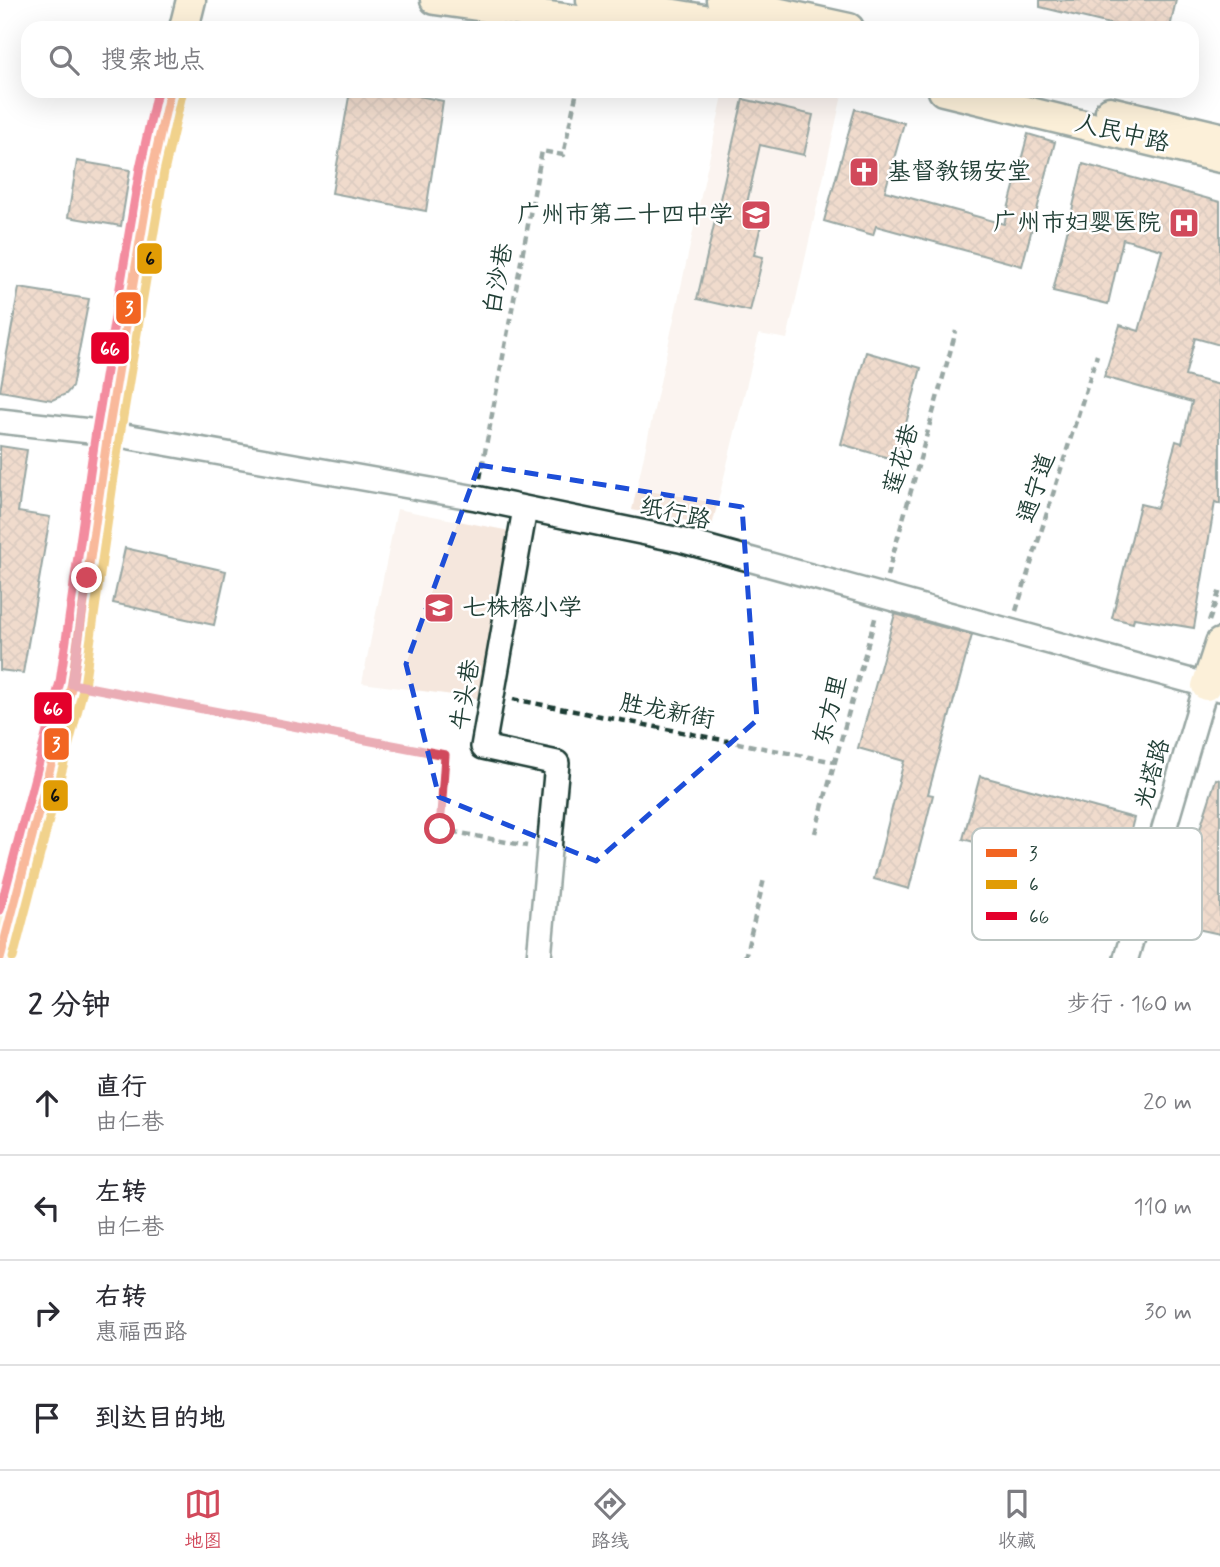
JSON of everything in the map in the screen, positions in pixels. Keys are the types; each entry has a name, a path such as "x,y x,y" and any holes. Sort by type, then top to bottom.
{"main road":[{"path":"186,21 191,0"},
{"path":"435,0 585,21"},
{"path":"591,0 716,21"},
{"path":"721,0 817,21"},
{"path":"0,958 72,684 108,433 152,170 168,98"},
{"name":"人民中路","path":"972,98 1220,158"},
{"path":"1055,98 1220,137"},
{"name":"人民中路","path":"1139,98 1220,118"},
{"path":"1213,688 1220,643"}],"street":[{"name":"纸行路","path":"0,421 108,433 475,498 680,540 1213,688"},
{"name":"牛头巷","path":"525,509 483,747 557,763 539,958"},
{"name":"光塔路","path":"1168,828 1213,688"},
{"name":"光塔路","path":"1126,958 1132,940"}],"path":[{"name":"白沙巷","path":"475,498 542,151 563,155 575,98"},
{"name":"莲花巷","path":"881,596 956,331"},
{"name":"通宁道","path":"1009,632 1097,355"},
{"name":"东方里","path":"815,833 881,596"},
{"path":"72,684 445,755 440,829 548,850"},
{"name":"胜龙新街","path":"492,695 835,762"},
{"path":"745,958 764,879"}],"highlighted area":[{"path":"479,465 742,507 757,720 596,861 439,797 406,664"}],"shaded area":[{"name":"广州市第二十四中学","path":"722,98 841,98 787,339 759,334 712,526 632,510"},
{"name":"七株榕小学","path":"397,509 515,532 483,699 362,683"}],"building":[{"path":"1040,0 1176,0 1172,21 1097,21 1040,7"},
{"path":"349,98 429,98 443,101 426,211 332,193"},
{"path":"743,99 813,115 804,155 760,145 743,221 761,225 754,255 763,257 750,311 697,299"},
{"path":"855,109 904,123 885,191 1004,224 1028,134 1055,142 1022,266 876,226 873,235 824,221"},
{"path":"77,161 130,170 121,226 68,217"},
{"path":"1083,164 1220,202 1220,345 1195,338 1185,376 1220,385 1220,504 1215,502 1194,628 1134,618 1133,623 1112,618 1140,504 1157,508 1176,441 1182,443 1192,402 1104,377 1120,325 1139,331 1162,250 1123,239 1108,304 1053,291"},
{"path":"19,288 89,299 72,387 66,394 52,400 0,391"},
{"path":"866,352 921,368 896,460 841,444"},
{"path":"0,446 27,450 18,512 50,517 23,673 0,670"},
{"path":"125,548 226,571 214,625 113,603"},
{"path":"895,614 972,635 928,794 933,795 909,889 874,879 904,761 858,748"},
{"path":"980,776 1134,818 1131,828 972,828 972,841 963,839"},
{"path":"1216,779 1220,780 1220,934 1202,930 1200,828"}],"transit line":[{"name":"66","path":"0,910 60,682 96,431 140,168 155,98"},
{"name":"3","path":"0,958 72,684 108,433 152,170 168,98"},
{"name":"6","path":"13,958 84,686 120,435 164,172 181,98"}],"place":[{"name":"基督教锡安堂","path":"864,172"},
{"name":"广州市第二十四中学","path":"756,215"},
{"name":"广州市妇婴医院","path":"1184,223"},
{"name":"七株榕小学","path":"439,608"}],"route":[{"path":"87,578 72,684 445,755 440,829"}]}
